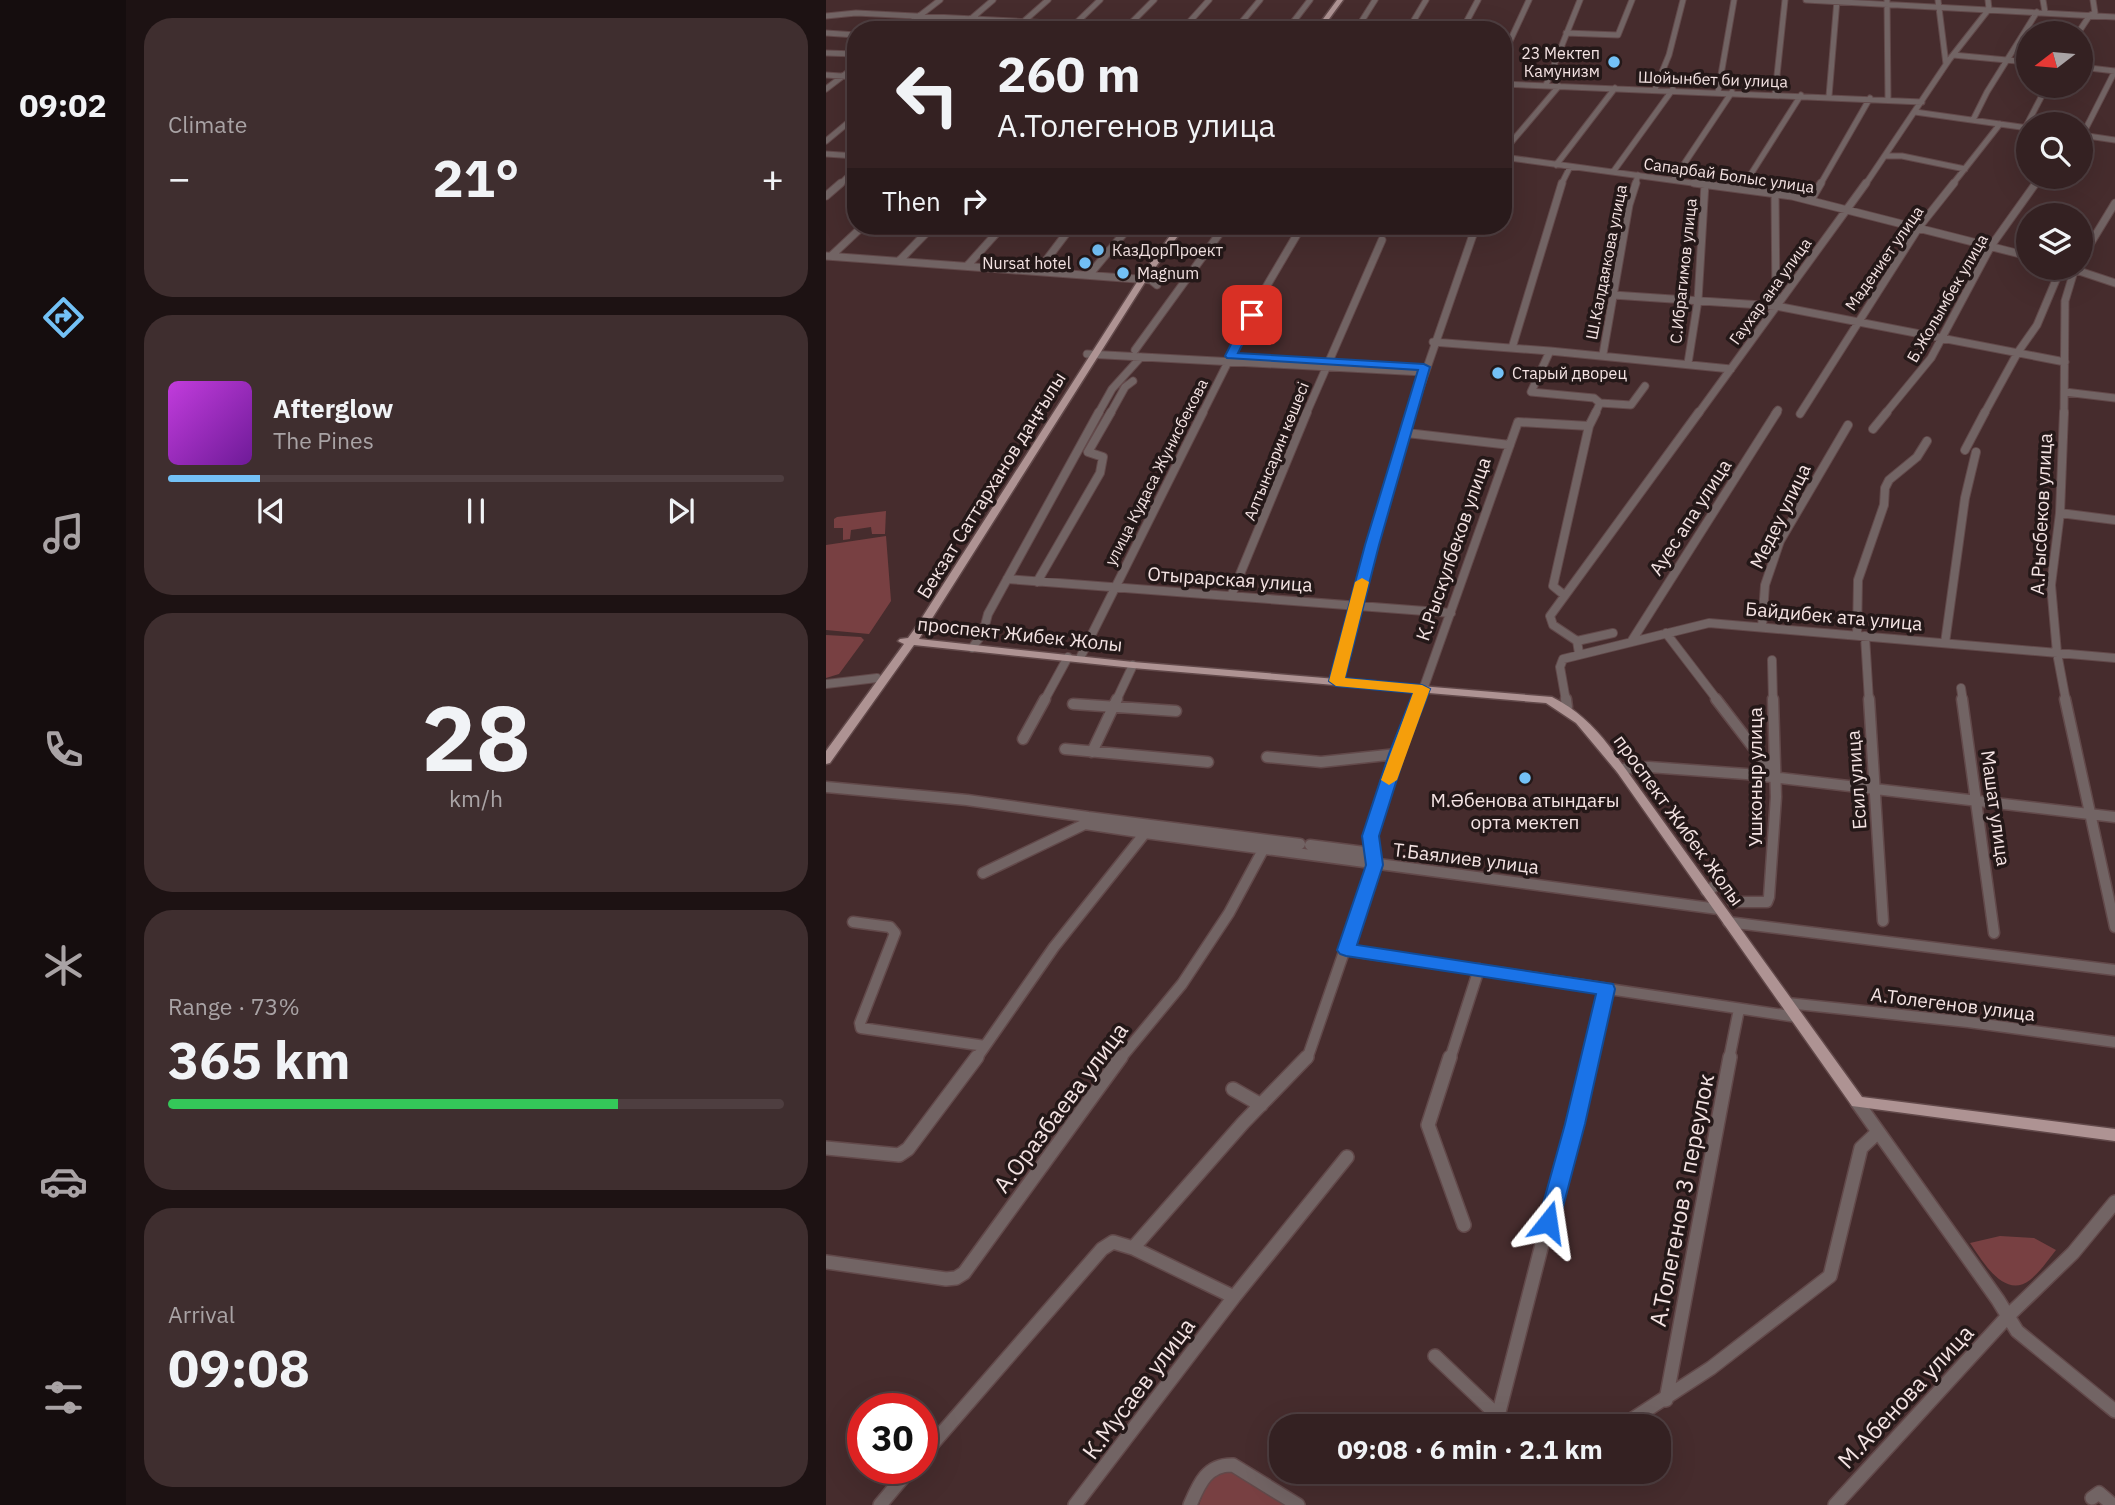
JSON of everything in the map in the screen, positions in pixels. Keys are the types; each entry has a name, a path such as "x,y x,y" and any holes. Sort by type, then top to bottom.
{"main road":[{"path":"1326,21 1343,0"},
{"path":"1330,21 1343,0"},
{"name":"Бекзат Саттарханов даңғылы","path":"826,760 907,642 1169,235"},
{"name":"Бекзат Саттарханов даңғылы","path":"1140,279 1174,235"},
{"name":"Бекзат Саттарханов даңғылы","path":"826,750 877,678 907,642"},
{"name":"проспект Жибек Жолы","path":"907,642 1133,665 1548,700 1567,707 1582,719 1621,769 1857,1102"},
{"path":"1857,1102 2115,1135"}],"street":[{"path":"913,21 940,0"},
{"path":"968,21 993,0"},
{"path":"1025,21 1048,0"},
{"path":"1078,21 1100,0"},
{"path":"1133,21 1154,0"},
{"path":"1192,21 1209,0"},
{"path":"1243,21 1261,0"},
{"path":"1293,21 1310,0"},
{"path":"1362,21 1375,0"},
{"path":"1413,21 1426,0"},
{"path":"1467,21 1478,0"},
{"path":"1512,36 1529,0"},
{"path":"1546,85 1580,0"},
{"path":"1566,33 1618,36 1632,0"},
{"path":"1655,89 1671,47 1682,0"},
{"path":"1718,92 1734,0"},
{"path":"1775,94 1784,0"},
{"path":"1806,0 1939,3 1989,9 2115,16"},
{"path":"1988,0 1989,9"},
{"path":"2043,0 2045,12"},
{"path":"2086,21 2095,13 2093,0"},
{"path":"1829,96 1837,1"},
{"path":"1887,2 1888,99"},
{"path":"1939,3 1946,64"},
{"name":"Гаухар ана улица","path":"1564,595 1848,209 1946,64 1989,9"},
{"path":"1973,120 1986,92 2037,12"},
{"path":"826,16 856,13 1011,21"},
{"path":"826,33 847,34"},
{"path":"826,53 847,54"},
{"path":"1953,55 2016,61"},
{"path":"2093,68 2115,71 2093,112"},
{"path":"826,89 847,74"},
{"path":"826,75 847,76"},
{"name":"Шойынбет би улица","path":"1512,86 1801,94 1922,102"},
{"path":"1512,143 1559,86"},
{"path":"1556,165 1615,88"},
{"path":"1612,172 1673,89"},
{"path":"1674,179 1732,92"},
{"path":"1742,188 1801,94"},
{"path":"1811,200 1870,98"},
{"path":"1915,112 2016,126"},
{"path":"826,141 847,124"},
{"name":"Мадениет улица","path":"1800,414 1919,227 2000,124"},
{"path":"2093,137 2115,140"},
{"path":"826,155 847,157"},
{"name":"Сапарбай Болыс улица","path":"1512,156 1570,167 1775,192 2016,253"},
{"path":"1885,156 1902,156 1965,169"},
{"path":"1512,348 1562,182 1570,167"},
{"name":"Ш.Калдаякова улица","path":"1603,354 1629,205 1637,176"},
{"path":"826,196 847,177"},
{"name":"С.Ибрагимов улица","path":"1688,363 1698,300 1705,183"},
{"name":"Б.Жолымбек улица","path":"1873,429 1923,369 1991,246 2031,189"},
{"path":"1775,192 1776,306"},
{"path":"2093,239 2115,203"},
{"path":"828,256 852,235"},
{"path":"899,261 924,235"},
{"path":"967,266 995,235"},
{"path":"1038,271 1065,235"},
{"path":"1089,275 1122,235"},
{"path":"972,648 983,633 988,614 1112,389 1219,235"},
{"name":"улица Кудаса Жунисбекова","path":"1023,739 1074,658 1113,588 1262,294 1297,235"},
{"path":"1336,681 1355,606 1424,370 1473,235"},
{"name":"Алтынсарин көшесі","path":"1231,596 1327,364 1382,240"},
{"path":"828,256 1140,279 1151,280 1157,285"},
{"path":"2093,275 2115,283"},
{"path":"1965,450 2018,352 2037,325 2056,280"},
{"name":"А.Рысбеков улица","path":"2070,280 2065,301 2065,392 2060,513 2051,585 2057,653 2115,926"},
{"path":"1613,295 1776,306 2065,362"},
{"path":"1433,342 1603,354 1731,369"},
{"path":"1093,351 1424,370"},
{"path":"1550,351 1530,390 1534,393 1594,398 1601,403 1631,405 1644,386"},
{"path":"1037,582 1100,473 1103,457 1088,452 1125,387 1133,381"},
{"path":"2065,392 2115,398"},
{"path":"1601,403 1589,426 1553,586 1564,595 1550,619 1553,625 1577,641 1613,633"},
{"name":"Ауес апа улица","path":"1631,642 1777,410"},
{"name":"К.Рыскулбеков улица","path":"1133,1248 1243,1123 1306,1062 1346,950 1373,859 1371,836 1397,754 1520,421 1589,426"},
{"name":"Медеу улица","path":"1762,628 1765,581 1772,560 1819,471 1848,425"},
{"path":"1407,433 1510,445"},
{"name":"Есил улица","path":"1884,921 1858,580 1884,505 1885,488 1889,480 1917,457 1927,441"},
{"path":"1945,643 1965,498 1976,452"},
{"path":"2060,513 2115,520"},
{"name":"Отырарская улица","path":"1007,579 1451,613"},
{"name":"Байдибек ата улица","path":"1567,707 1560,667 1563,659 1709,623 2115,658"},
{"path":"1666,633 1776,777"},
{"path":"1577,641 1579,653"},
{"name":"Ушконыр улица","path":"1706,891 1721,883 1733,902 1767,902 1774,843 1776,777 1772,744 1772,660"},
{"name":"проспект Жибек Жолы","path":"1091,752 1133,665"},
{"path":"826,684 877,678"},
{"name":"Машат улица","path":"1961,688 1994,933"},
{"path":"1073,704 1176,711"},
{"path":"1065,749 1208,762"},
{"path":"1267,757 1321,762 1397,754"},
{"path":"1621,769 1661,768 1776,777 2115,817"},
{"name":"Т.Баялиев улица","path":"826,787 967,800 1144,833 1373,859"},
{"path":"983,873 1087,821"},
{"name":"Т.Баялиев улица","path":"1087,821 1305,845 1439,871 1718,909"},
{"path":"826,1148 899,1155 908,1149 1054,947 1144,833"},
{"name":"А.Оразбаева улица","path":"826,1262 946,1279 956,1278 964,1273 1105,1076 1182,984 1229,913 1265,848"},
{"path":"853,922 890,927 895,933 860,1023 861,1028 985,1046"},
{"path":"1728,922 2115,970"},
{"path":"1346,950 1797,1017"},
{"path":"1464,1225 1428,1125 1479,969"},
{"path":"1505,1414 1606,989"},
{"name":"А.Толегенов улица","path":"1787,1003 1968,1022 2115,1042"},
{"name":"А.Толегенов 3 переулок","path":"1666,1400 1739,1009"},
{"path":"1233,1089 1261,1105"},
{"name":"проспект Жибек Жолы","path":"1857,1102 2017,1331 2115,1411"},
{"path":"1642,1414 1666,1400 1830,1276 1861,1148 1878,1132"},
{"name":"К.Мусаев улица","path":"1075,1505 1234,1297 1347,1157"},
{"name":"М.Абенова улица","path":"1835,1505 2008,1316 2073,1253 2115,1202"},
{"path":"938,1438 1102,1249 1113,1242 1133,1248 1234,1297"},
{"path":"1435,1356 1496,1414"},
{"path":"1190,1505 1203,1475 1212,1467 1223,1464 1233,1465 1298,1505"},
{"path":"880,1505 898,1484"},
{"path":"2092,1498 2099,1493 2113,1505"}],"shaded area":[{"path":"886,511 885,534 872,534 871,527 851,530 850,539 843,540 843,528 834,528 834,519 837,517"},
{"path":"886,536 891,601 869,634 826,630 826,545"},
{"path":"826,635 861,637 864,640 839,674 826,678"},
{"path":"2000,1236 2034,1238 2056,1250 2030,1280 2020,1285 2011,1285 2003,1282 1987,1267 1970,1243"},
{"path":"1233,1469 1289,1505 1199,1505 1210,1481 1218,1474"}],"slow traffic":[{"path":"1362,582 1336,681 1422,689 1389,780"}],"place":[{"name":"23 Мектеп Камунизм","path":"1614,62"},
{"name":"КазДорПроект","path":"1098,250"},
{"name":"Nursat hotel","path":"1085,263"},
{"name":"Magnum","path":"1123,273"},
{"name":"Старый дворец","path":"1498,373"},
{"name":"М.Әбенова атындағы орта мектеп","path":"1525,778"}],"route":[{"path":"1252,315 1231,356 1424,367 1336,681 1422,689 1397,754 1371,836 1374,865 1346,950 1395,955 1606,989 1575,1124 1548,1222"}]}
